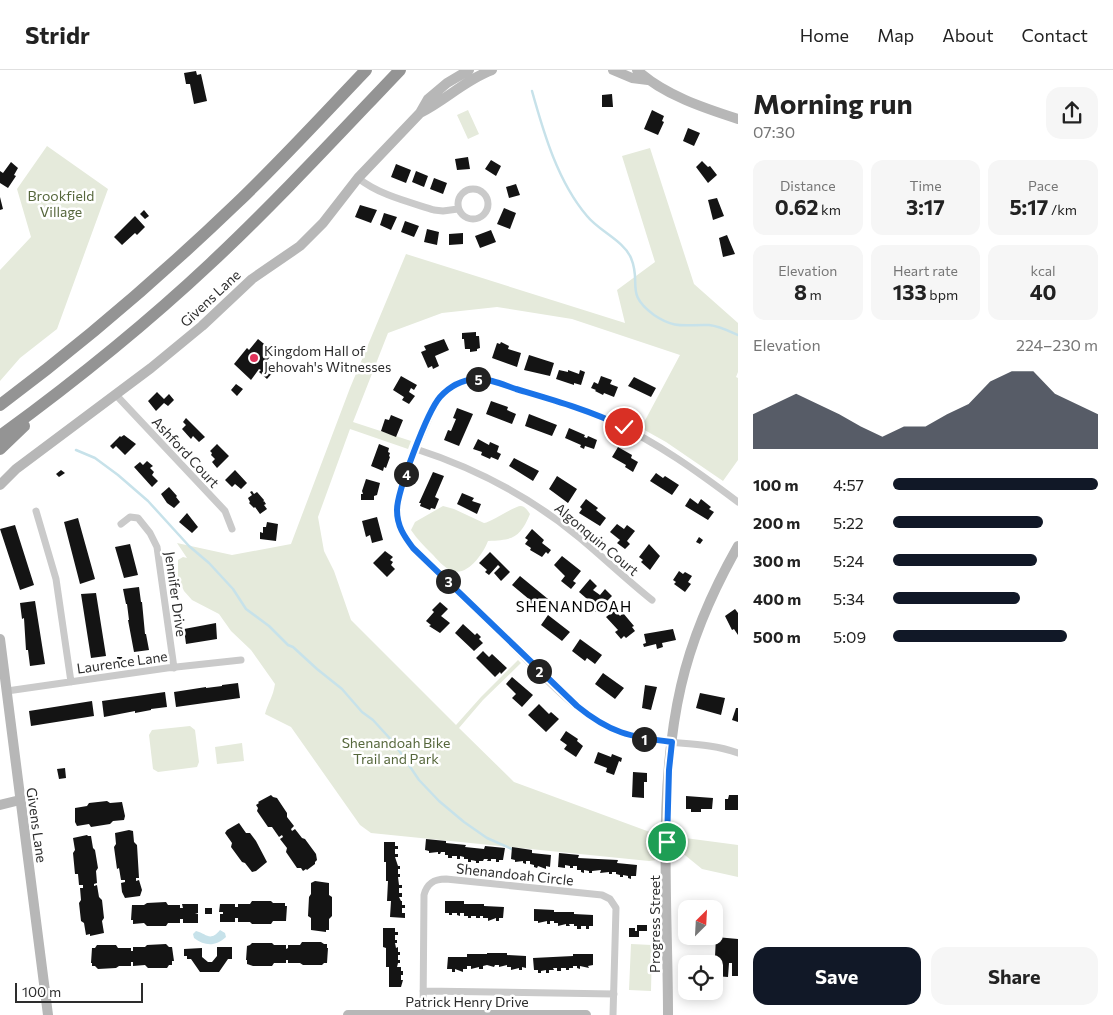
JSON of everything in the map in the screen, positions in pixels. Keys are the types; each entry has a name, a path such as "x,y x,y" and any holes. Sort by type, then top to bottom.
{"highway":[{"path":"1,404 107,321 152,282 237,203 366,70"},
{"path":"0,436 53,397 131,334 217,257 277,198 400,70"},
{"path":"0,449 53,397"}],"street":[{"name":"Givens Lane","path":"0,485 16,469 116,395 179,345 252,279 300,246 323,223 358,178 420,113 428,98 447,83 469,70"},
{"name":"Givens Lane","path":"420,113 435,105 469,81 492,70"},
{"path":"613,70 632,78 648,80"},
{"path":"637,70 648,80 688,100 738,119"},
{"path":"358,178 379,190 434,210 458,209"},
{"path":"467,189 479,190 487,198 487,210 478,218 466,218 458,209 459,197 467,189"},
{"path":"738,502 664,450 613,422 576,407 482,379 456,384 440,397 433,407 401,488 397,512 400,530 413,548 564,695 590,717 621,733 709,746 738,753"},
{"name":"Ashford Court","path":"116,395 225,511 232,529"},
{"name":"Algonquin Court","path":"416,449 469,470 536,506 579,537 652,600"},
{"path":"36,511 56,580 70,682"},
{"name":"Jennifer Drive","path":"121,524 130,517 138,518 148,530 157,547 174,668"},
{"name":"Progress Street","path":"668,1015 667,826 669,770 678,699 690,656 713,595 738,546"},
{"name":"Givens Lane","path":"0,639 48,1015"},
{"name":"Laurence Lane","path":"6,691 241,660"},
{"path":"0,805 20,800"},
{"name":"Shenandoah Circle","path":"423,1014 424,895 431,882 437,879 446,879 602,895 610,899 616,908 613,1015"},
{"path":"423,991 614,994"},
{"name":"Patrick Henry Drive","path":"348,1015 586,1015"}],"green space":[{"path":"468,110 479,134 468,139 457,115"},
{"name":"Brookfield Village","path":"47,146 108,189 57,329 20,358 0,381 0,270 31,237 17,189"},
{"name":"Shenandoah Bike Trail and Park","path":"650,148 694,284 738,323 738,372 736,377 738,378 738,460 723,481 666,442 641,428 680,355 572,319 497,307 442,313 388,333 353,422 411,441 408,449 350,429 318,517 324,551 334,571 351,620 456,725 518,660 521,663 483,700 459,728 514,782 658,835 659,843 645,842 655,849 656,860 649,861 371,833 360,825 291,727 265,714 275,684 251,650 231,631 219,614 192,600 184,591 178,578 178,560 183,557 187,558 177,543 232,555 291,544 350,388 406,254 625,323 617,290 655,262 622,156"},
{"path":"443,506 484,523 518,506 527,509 530,514 519,533 504,540 488,541 483,552 474,563 458,572 443,566 411,530 415,522"},
{"path":"190,726 195,730 199,762 197,767 158,772 153,769 149,735 152,730"},
{"path":"242,743 244,761 217,764 215,747"},
{"path":"675,827 685,838 738,845 738,877 702,869 675,847"},
{"path":"631,944 652,945 651,991 629,990"}],"water":[{"path":"220,930 225,933 226,937 214,944 202,943 194,938 193,934 196,931 208,936 214,936"}],"building":[{"path":"196,71 197,75 201,74 207,101 194,104 190,84 186,84 184,73"},
{"path":"612,94 613,107 602,107 602,95"},
{"path":"652,110 664,116 662,121 664,122 658,135 644,129"},
{"path":"688,128 700,133 694,146 683,141"},
{"path":"468,157 470,169 457,170 455,159"},
{"path":"491,160 501,166 496,176 485,169"},
{"path":"702,161 708,167 710,166 717,175 708,183 696,167"},
{"path":"11,162 18,168 14,175 16,176 8,188 0,183 0,171 3,173"},
{"path":"396,164 411,170 406,183 391,177"},
{"path":"416,171 428,176 424,187 412,182"},
{"path":"434,178 447,183 443,194 430,189"},
{"path":"516,184 520,195 509,198 506,187"},
{"path":"0,197 3,209 0,210"},
{"path":"717,198 724,216 713,220 708,200"},
{"path":"360,205 377,210 371,223 355,217"},
{"path":"504,208 516,213 510,229 497,224"},
{"path":"144,210 149,216 145,219 140,214"},
{"path":"384,213 397,217 391,230 380,225"},
{"path":"135,216 145,227 122,245 114,237"},
{"path":"405,221 419,226 414,237 401,232"},
{"path":"427,229 439,232 437,245 424,242"},
{"path":"491,230 496,242 480,248 475,236"},
{"path":"463,233 463,244 449,245 449,234"},
{"path":"727,235 735,254 723,257 719,238"},
{"path":"476,332 476,336 479,336 480,348 477,351 470,352 470,349 465,349 462,333"},
{"name":"Kingdom Hall of Jehovah's Witnesses","path":"258,339 274,352 265,363 274,371 267,379 259,372 261,370 259,369 251,380 234,364 247,348 249,350"},
{"path":"444,339 449,350 435,356 439,366 433,369 432,366 428,368 421,352 426,350 424,346"},
{"path":"501,342 509,346 508,349 521,353 517,367 492,358 497,343 500,344"},
{"path":"529,355 554,363 550,376 524,370"},
{"path":"559,370 568,372 568,370 579,374 580,370 585,372 581,385 574,383 574,385 556,379"},
{"path":"401,376 417,385 414,390 411,388 409,392 415,396 409,404 402,400 404,397 393,390"},
{"path":"601,376 612,380 610,384 618,387 614,397 604,393 603,395 591,388 594,382 598,384"},
{"path":"634,377 656,388 651,397 628,386"},
{"path":"236,384 243,389 237,396 231,390"},
{"path":"157,392 164,399 169,394 174,400 168,406 164,403 156,411 148,401"},
{"path":"491,401 508,407 507,410 516,414 512,424 486,414"},
{"path":"457,408 473,414 459,446 444,440 448,430 451,431 456,419 453,418"},
{"path":"529,414 557,425 552,436 525,426"},
{"path":"391,415 403,420 396,437 381,431 385,419 389,420"},
{"path":"186,418 205,437 199,442 193,436 191,439 182,429 186,425 183,422"},
{"path":"569,428 585,435 584,437 587,438 588,436 597,440 594,449 585,446 584,449 580,447 581,445 565,438"},
{"path":"124,435 136,444 125,455 116,446 113,449 110,446 120,436"},
{"path":"478,439 489,445 490,442 499,446 497,452 501,454 498,460 491,457 490,459 481,455 482,452 473,449"},
{"path":"217,444 229,456 217,468 212,462 215,459 210,451"},
{"path":"379,444 389,448 388,452 390,453 386,468 384,467 383,471 371,466"},
{"path":"618,447 632,455 631,458 638,462 633,472 625,467 626,465 612,457"},
{"path":"514,458 539,471 533,481 509,466"},
{"path":"147,461 153,466 150,468 154,472 152,475 158,481 152,487 134,467 140,462 143,465"},
{"path":"61,470 65,473 59,477 56,474"},
{"path":"235,470 247,483 241,489 235,484 232,487 225,480"},
{"path":"433,472 444,476 435,497 439,499 435,509 431,508 430,510 420,506 421,503 419,503"},
{"path":"656,473 663,478 665,476 679,485 672,495 650,481"},
{"path":"557,476 577,489 568,503 549,489"},
{"path":"366,479 380,483 374,500 361,500"},
{"path":"169,487 180,502 174,508 167,503 161,494"},
{"path":"252,491 254,494 257,492 266,504 264,505 267,509 260,514 249,503 248,498 252,495 250,492"},
{"path":"462,493 474,498 472,501 481,504 477,514 457,504"},
{"path":"690,498 698,504 701,499 711,507 709,509 714,512 708,520 685,506"},
{"path":"586,499 598,508 596,510 606,518 600,526 579,513 582,509 580,507"},
{"path":"187,513 198,527 192,533 179,522"},
{"path":"377,517 383,540 372,543 370,535 366,537 362,521"},
{"path":"78,518 95,579 80,584 64,522"},
{"path":"267,522 278,524 276,541 260,539 260,532 263,533 263,527 266,527"},
{"path":"617,524 624,529 627,525 635,531 627,541 630,544 625,549 617,543 620,540 610,532"},
{"path":"15,525 34,585 20,590 0,529"},
{"path":"532,529 544,540 542,543 551,550 542,557 530,550 531,548 525,544 528,540 525,538"},
{"path":"699,537 703,540 700,544 696,542"},
{"path":"130,544 138,575 124,578 115,547"},
{"path":"649,544 660,556 650,570 641,562 643,560 639,557"},
{"path":"385,551 393,557 390,560 393,562 391,565 395,569 387,577 373,563"},
{"path":"490,552 510,572 501,581 494,573 500,567 498,565 489,575 485,572 487,570 479,563"},
{"path":"562,556 581,571 573,581 576,583 571,589 561,581 565,576 554,565"},
{"path":"679,571 692,576 688,582 691,584 685,592 674,584 676,582 673,580"},
{"path":"520,576 548,599 538,610 529,602 530,600 512,585"},
{"path":"590,579 597,586 593,590 600,595 605,589 612,596 596,612 590,608 593,604 579,592"},
{"path":"139,587 149,650 134,652 123,589"},
{"path":"96,593 106,656 91,658 81,594"},
{"path":"35,601 45,664 30,666 28,650 26,650 24,618 22,619 20,603"},
{"path":"440,602 448,609 441,616 450,623 440,633 429,626 431,625 426,621 434,612 432,610"},
{"path":"735,609 738,613 738,635 734,629 732,630 725,616"},
{"path":"615,610 620,616 623,613 634,626 632,627 635,631 626,638 624,636 621,639 615,632 618,630 606,617"},
{"path":"548,615 570,632 562,641 541,625"},
{"path":"216,623 217,639 186,644 184,629"},
{"path":"463,624 475,635 477,633 481,637 479,639 483,643 474,651 455,633"},
{"path":"673,629 676,640 662,643 663,647 657,649 656,644 644,647 643,644 646,643 644,634"},
{"path":"580,639 602,655 595,664 587,658 585,661 572,651"},
{"path":"483,651 489,657 492,654 507,668 495,677 476,658"},
{"path":"117,657 122,657 123,661 117,661"},
{"path":"603,673 624,688 615,699 595,684"},
{"path":"512,677 533,695 522,707 512,698 516,694 506,684"},
{"path":"238,683 240,698 176,707 174,692"},
{"path":"645,685 657,687 651,710 642,708"},
{"path":"165,692 167,707 104,717 102,701"},
{"path":"700,693 725,698 721,715 696,708"},
{"path":"92,701 94,716 31,726 29,711"},
{"path":"539,704 549,714 551,712 559,719 546,732 528,715"},
{"path":"736,708 738,708 738,722 732,720"},
{"path":"566,731 578,739 577,741 583,746 576,757 564,749 567,745 560,740"},
{"path":"598,752 611,757 612,754 622,758 614,775 606,772 607,768 594,763"},
{"path":"65,768 66,778 59,779 57,769"},
{"path":"633,772 647,773 647,782 644,782 644,798 632,797"},
{"path":"271,795 277,798 287,813 287,817 294,826 291,829 292,831 295,829 316,854 317,860 315,864 307,870 303,871 301,868 297,868 280,839 283,837 282,835 279,837 272,827 268,827 257,811 256,805 258,802"},
{"path":"729,795 738,795 738,810 725,810 725,799 728,799"},
{"path":"686,796 713,798 712,809 701,809 701,812 691,812 691,809 686,809"},
{"path":"107,801 110,803 122,802 124,820 91,827 89,824 77,826 75,822 75,808 87,806 89,803"},
{"path":"239,823 246,833 250,833 256,841 267,862 256,871 252,872 242,862 231,847 232,843 225,833"},
{"path":"133,831 134,842 137,845 139,878 136,878 136,881 139,880 142,890 140,896 125,898 121,883 125,882 125,880 121,880 119,868 117,869 114,847 116,844 115,833"},
{"path":"91,836 95,850 98,868 96,871 97,883 94,886 97,885 99,897 102,900 104,918 102,921 104,933 90,936 90,934 86,935 84,923 81,921 79,903 81,900 80,888 83,888 83,885 79,885 78,874 75,874 73,853 75,850 73,838"},
{"path":"426,839 466,845 465,847 484,849 485,846 505,848 503,860 496,862 496,859 487,861 488,859 484,859 476,863 476,861 471,860 471,862 468,862 468,859 460,856 460,859 457,859 457,856 448,858 445,852 440,854 438,852 429,853 429,851 425,850"},
{"path":"384,842 395,842 395,846 398,846 398,849 395,849 395,854 398,854 398,857 395,857 398,866 400,866 398,874 400,874 400,877 398,877 399,885 402,885 402,888 399,888 399,893 402,893 402,897 399,897 402,905 405,905 405,908 402,908 402,913 405,913 405,918 390,917 391,901 387,901 388,881 386,881 386,862 384,862"},
{"path":"512,847 532,850 532,853 551,855 550,867 546,866 546,869 538,866 537,868 530,864 530,861 526,861 526,864 523,861 515,862 515,860 511,859"},
{"path":"559,853 579,855 578,858 618,860 617,863 637,865 636,876 631,876 631,879 623,875 623,877 620,877 616,872 612,872 612,874 609,874 609,872 600,873 601,870 589,873 589,871 584,870 584,873 581,870 577,870 577,866 573,866 573,868 565,865 565,868 558,867"},
{"path":"315,881 329,883 329,895 332,897 332,916 329,919 329,930 326,930 326,932 311,930 311,918 308,916 309,897 311,894 311,883"},
{"path":"252,901 285,903 285,906 287,906 286,921 273,921 271,924 252,924 250,922 238,922 238,918 235,918 235,922 220,922 220,914 223,914 223,912 219,912 220,904 235,904 235,907 238,907 238,904 250,904"},
{"path":"445,901 464,901 464,904 504,907 503,918 499,918 499,921 496,921 496,918 488,921 488,918 483,918 483,916 476,918 476,916 471,916 471,918 468,918 468,916 464,916 464,913 460,913 460,916 457,913 449,915 449,913 445,913"},
{"path":"166,902 168,905 180,905 180,908 183,908 182,904 198,904 198,913 195,914 198,914 198,923 183,923 183,919 180,919 180,923 168,923 166,926 147,926 144,923 133,924 133,920 131,920 132,905"},
{"path":"205,908 212,908 212,914 205,914"},
{"path":"534,909 593,915 593,926 589,926 589,929 586,929 586,926 581,926 581,929 577,929 577,926 574,926 574,924 558,926 558,923 554,923 554,921 550,921 550,924 547,924 547,921 538,923 538,921 534,921"},
{"path":"637,925 647,925 647,931 639,931 639,937 629,937 629,928 635,928 635,931 637,931"},
{"path":"383,928 395,928 395,932 398,932 398,935 395,935 397,943 395,943 396,948 398,947 398,952 400,952 398,960 400,960 400,963 398,963 397,967 401,967 401,971 403,971 401,987 389,987 389,967 386,967"},
{"path":"723,938 738,939 738,976 732,976 732,963 729,963 728,977 723,977 723,955 715,955 716,945 723,945"},
{"path":"302,942 321,942 327,944 327,963 322,965 303,965 300,963 288,963 288,960 286,960 286,963 274,963 272,966 253,966 247,964 247,946 252,943 286,945 286,949 288,945 300,945"},
{"path":"166,944 172,947 174,961 167,968 148,968 145,965 133,966 133,962 131,962 131,966 98,969 92,966 91,963 92,948 95,948 97,945 116,945 118,948 131,948 131,951 133,951 133,947"},
{"path":"217,947 232,947 232,959 228,959 219,972 200,972 191,959 187,959 187,956 184,956 184,949 202,948 202,957 208,962 212,962 217,956"},
{"path":"507,953 507,955 526,956 526,968 522,967 522,970 519,970 519,968 511,970 511,967 507,967 507,965 499,967 499,965 495,965 494,967 487,965 483,966 483,969 479,969 479,967 471,969 471,966 467,966 467,969 463,969 463,972 455,969 455,972 452,972 452,969 447,969 448,957 467,957 467,954"},
{"path":"573,954 593,954 593,965 588,966 589,968 580,966 580,969 577,966 569,968 569,970 561,968 561,971 553,968 554,970 549,970 549,973 546,973 546,970 538,973 538,970 534,970 533,958 573,956"}],"waterway":[{"path":"532,91 547,140 560,173 577,203 587,216 628,252 634,267 635,288 639,300 654,315 669,323 713,326 738,335"},
{"path":"76,450 95,458 148,501 189,546 209,563 233,589 246,609 269,626 288,645 293,647 342,689 362,712 373,720 394,743 419,780 439,801 487,838 514,850"}],"place":[{"name":"Kingdom Hall of Jehovah's Witnesses","path":"254,358"}],"district":[{"name":"SHENANDOAH","path":"574,606"}],"route":[{"path":"624,427 576,407 482,379 456,384 440,397 433,407 410,462 397,501 398,522 403,536 413,548 577,706 612,730 630,736 672,742 669,770 667,842"}]}
